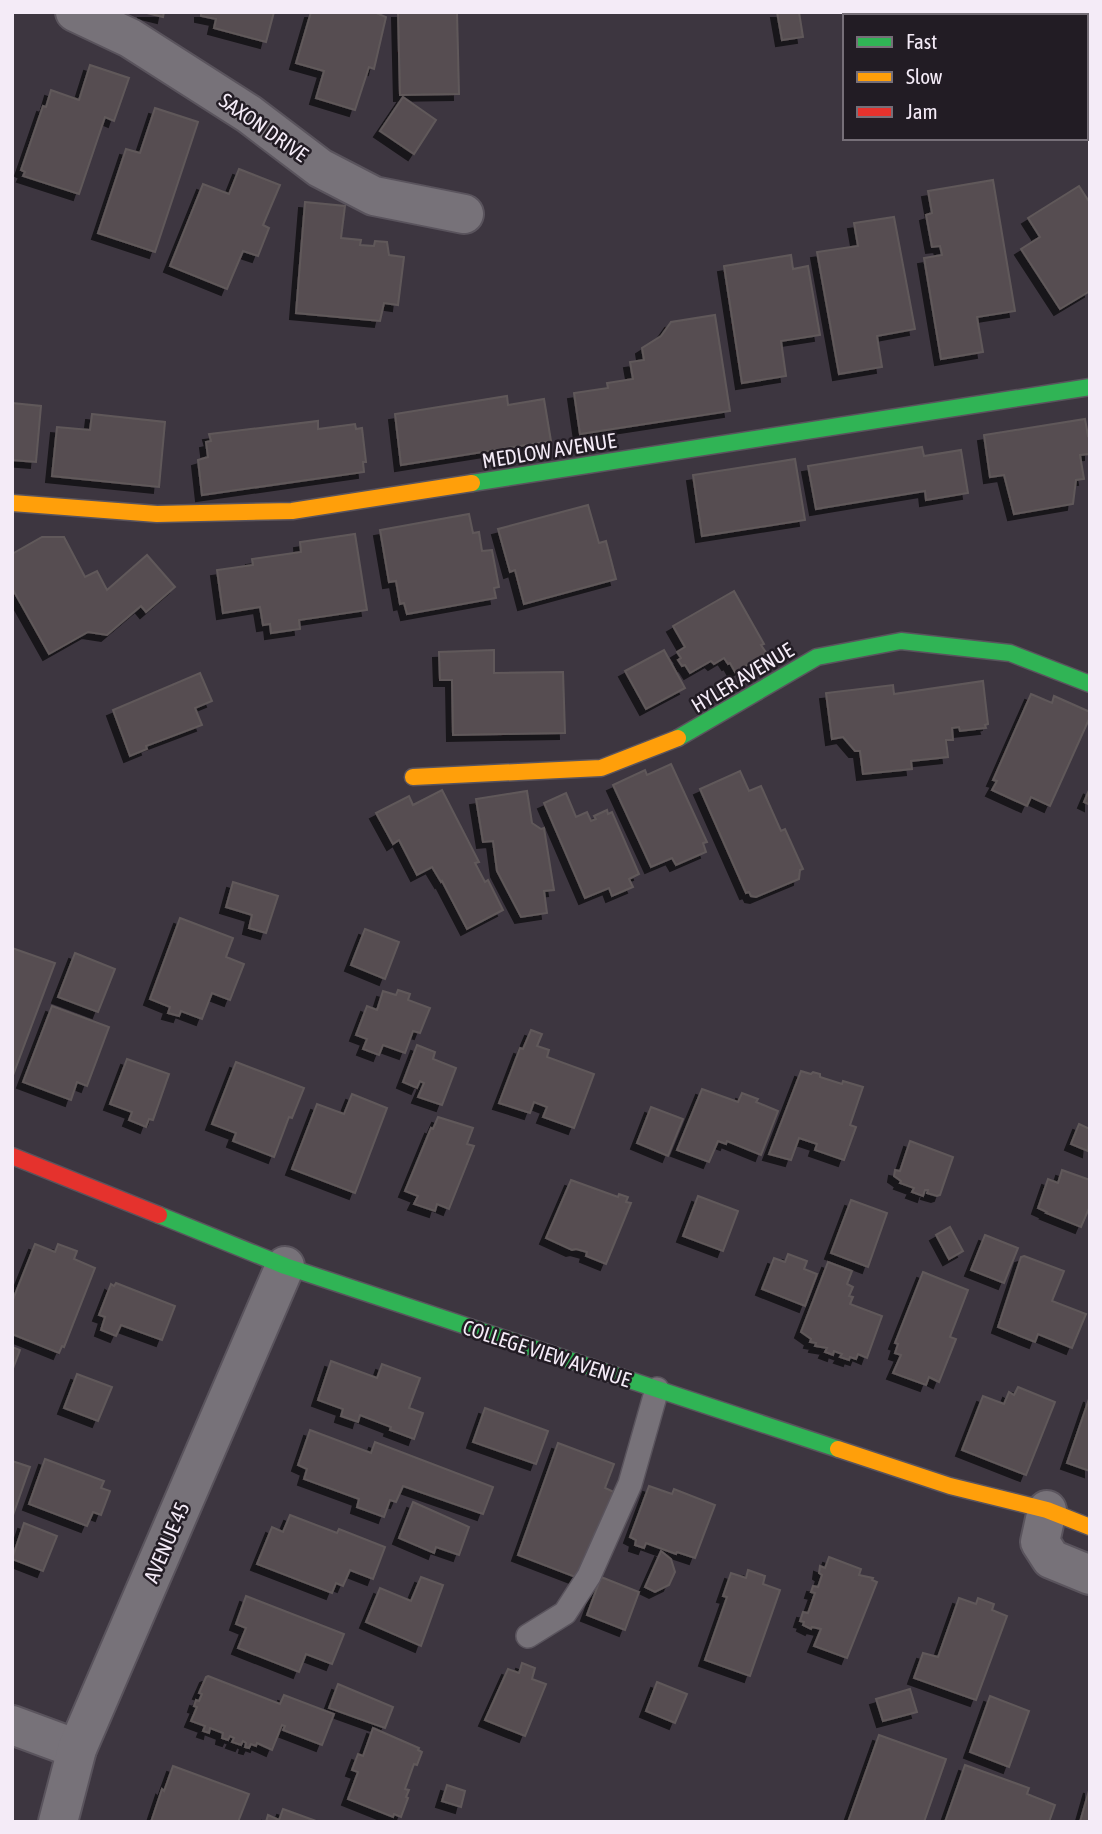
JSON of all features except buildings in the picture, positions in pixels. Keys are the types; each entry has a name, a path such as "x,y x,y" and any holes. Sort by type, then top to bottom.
{"street":[{"name":"SAXON DRIVE","path":"75,12 130,38 249,114 320,168 374,196 464,214"},
{"name":"MEDLOW AVENUE","path":"12,503 157,514 292,511 1090,387"},
{"name":"HYLER AVENUE","path":"413,778 601,768 686,734 817,657 901,641 1010,653 1090,684"},
{"name":"COLLEGE VIEW AVENUE","path":"12,1156 285,1266 950,1486 1047,1510 1090,1527"},
{"name":"AVENUE 45","path":"58,1822 77,1749 285,1266"},
{"path":"1047,1510 1040,1542 1051,1559 1090,1575"},
{"path":"12,1726 77,1749"}],"lane":[{"path":"528,1636 565,1614 589,1577 630,1484 657,1389"}],"traffic: fast":[{"path":"472,483 1090,387"},
{"path":"678,738 817,657 901,641 1010,653 1090,684"},
{"path":"159,1215 285,1266 838,1449"}],"traffic: slow":[{"path":"12,503 157,514 292,511 472,483"},
{"path":"413,777 601,768 678,738"},
{"path":"838,1449 950,1486 1047,1510 1090,1527"}],"traffic: jam":[{"path":"12,1156 159,1215"}]}
